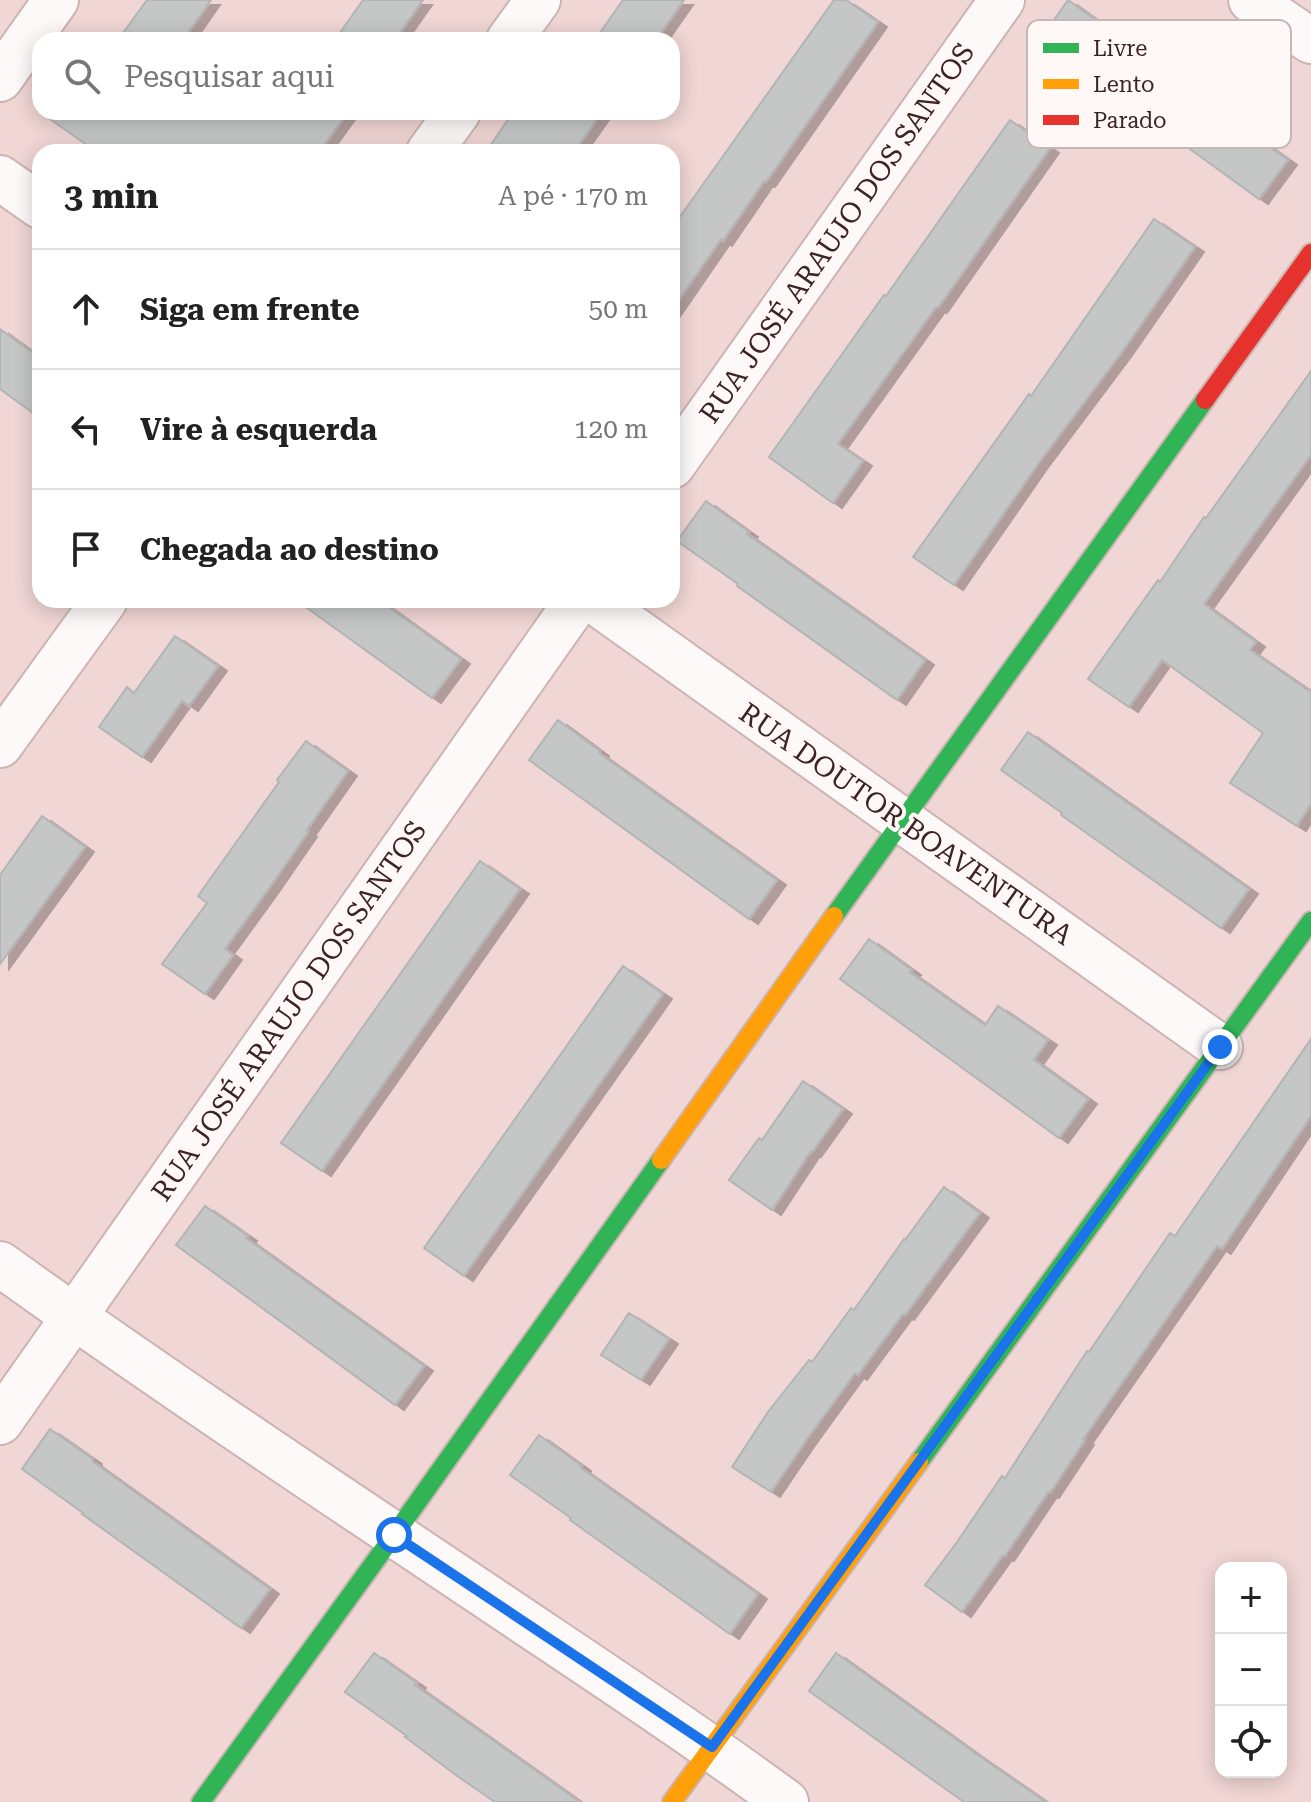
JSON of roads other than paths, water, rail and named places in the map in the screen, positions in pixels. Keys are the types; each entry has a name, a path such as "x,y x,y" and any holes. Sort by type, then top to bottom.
{"street":[{"path":"33,32 56,0"},
{"path":"515,32 538,0"},
{"name":"RUA JOSÉ ARAUJO DOS SANTOS","path":"680,455 1002,0"},
{"path":"1251,0 1280,20"},
{"path":"1291,27 1311,41"},
{"path":"0,79 32,34"},
{"path":"435,144 452,120"},
{"path":"0,178 32,200"},
{"path":"201,1802 1311,253"},
{"path":"0,745 99,608"},
{"name":"RUA JOSÉ ARAUJO DOS SANTOS","path":"0,1422 572,608"},
{"name":"RUA DOUTOR BOAVENTURA","path":"604,608 1220,1047"},
{"path":"672,1802 1311,921"},
{"path":"0,1264 394,1535 712,1747 786,1802"}]}
